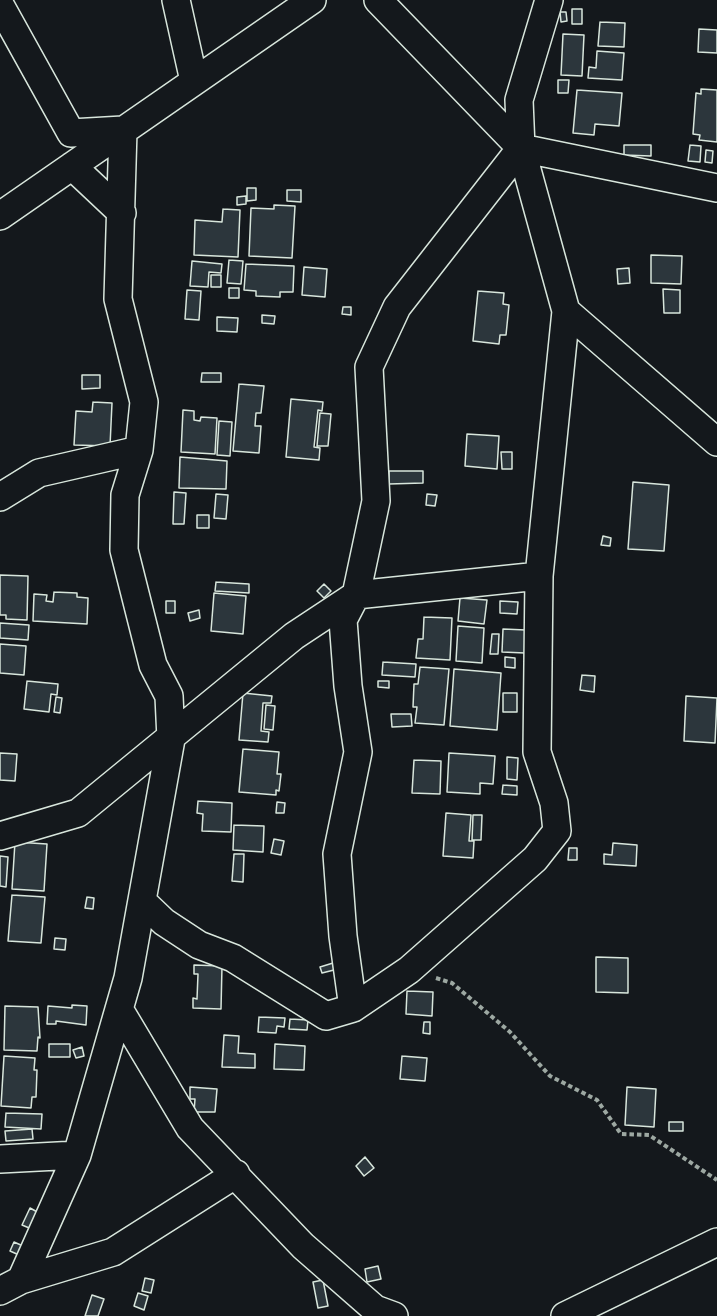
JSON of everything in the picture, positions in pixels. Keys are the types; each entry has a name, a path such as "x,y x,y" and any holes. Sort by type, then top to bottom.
{"street":[{"path":"176,0 194,81"},
{"path":"0,216 312,0"},
{"path":"378,0 521,148 717,188"},
{"path":"142,901 164,922 199,945 232,958 326,1016 353,1008 409,970 535,859 557,831 554,803 537,752 539,576 566,311 521,148 519,100 549,0"},
{"path":"0,5 71,133"},
{"path":"71,133 123,130"},
{"path":"11,1286 77,1155 128,978 171,739 169,696 153,665 123,550 125,495 139,450 144,402 118,299 123,130"},
{"path":"35,192 71,133"},
{"path":"353,1008 343,936 337,854 358,752 348,686 343,620 356,595 376,501 369,367 397,307 521,148"},
{"path":"72,166 122,213"},
{"path":"566,311 717,442"},
{"path":"0,497 39,474 139,450"},
{"path":"0,836 78,813 294,636 356,595 539,576"},
{"path":"119,1009 190,1128 303,1246 375,1308 394,1316"},
{"path":"0,1159 77,1155"},
{"path":"11,1286 113,1252 236,1174"},
{"path":"565,1316 717,1242"}],"path":[{"path":"409,970 452,984 510,1032 550,1076 597,1100 621,1134 649,1136 717,1180"}],"building":[{"path":"572,9 582,9 582,24 572,24"},
{"path":"560,12 566,12 567,21 561,22"},
{"path":"600,22 625,23 624,47 598,46"},
{"path":"699,29 717,30 717,53 698,52"},
{"path":"563,34 584,35 582,76 561,75"},
{"path":"597,51 624,53 622,80 588,78 589,67 596,68"},
{"path":"558,80 569,80 568,93 558,93"},
{"path":"701,89 717,90 717,142 699,140 700,135 693,134 696,93 701,94"},
{"path":"577,90 622,93 619,126 595,124 594,135 573,133"},
{"path":"624,145 651,145 651,156 624,155"},
{"path":"690,145 701,146 700,162 688,161"},
{"path":"706,150 713,151 712,163 705,162"},
{"path":"247,188 256,188 256,200 247,201"},
{"path":"287,190 301,190 301,202 287,201"},
{"path":"246,196 246,204 237,205 237,197"},
{"path":"274,205 295,206 292,258 249,256 251,208 274,209"},
{"path":"223,209 240,210 238,257 194,255 195,220 222,222"},
{"path":"651,255 682,256 681,284 651,283"},
{"path":"229,260 243,261 241,284 227,283"},
{"path":"192,261 222,264 221,273 209,272 208,287 190,286"},
{"path":"246,264 294,266 293,292 280,292 280,297 256,296 256,291 244,290"},
{"path":"304,267 327,269 325,297 302,295"},
{"path":"629,268 630,283 618,284 617,269"},
{"path":"211,275 221,275 221,287 211,287"},
{"path":"229,288 239,288 239,298 229,298"},
{"path":"663,289 680,290 680,313 664,313"},
{"path":"187,290 201,291 199,320 185,319"},
{"path":"478,291 504,293 503,304 509,305 506,335 500,335 499,344 473,341"},
{"path":"343,307 351,307 351,315 342,314"},
{"path":"262,315 275,316 274,324 262,323"},
{"path":"217,317 238,318 237,332 217,331"},
{"path":"202,373 221,373 221,382 201,382"},
{"path":"82,375 100,375 100,388 82,389"},
{"path":"239,384 264,386 261,413 256,413 255,426 261,426 259,453 233,451"},
{"path":"291,399 323,402 322,411 318,410 314,447 320,448 319,460 286,457"},
{"path":"93,402 112,403 110,446 74,445 76,411 92,412"},
{"path":"183,410 194,411 194,420 200,421 201,417 217,418 215,454 181,452"},
{"path":"320,413 331,414 328,446 317,446"},
{"path":"219,421 232,422 230,456 217,455"},
{"path":"467,434 499,436 497,469 465,466"},
{"path":"501,452 512,452 512,469 502,469"},
{"path":"180,457 227,461 226,489 179,488"},
{"path":"389,471 423,471 423,483 389,484"},
{"path":"633,482 669,485 664,551 628,549"},
{"path":"174,492 186,493 184,524 173,524"},
{"path":"216,494 228,495 226,519 214,518"},
{"path":"427,494 437,495 435,506 426,505"},
{"path":"197,515 209,515 209,528 197,528"},
{"path":"603,536 611,538 610,546 601,545"},
{"path":"0,575 28,576 27,620 6,619 6,615 0,615"},
{"path":"216,582 249,584 249,593 215,591"},
{"path":"324,584 331,591 324,598 317,591"},
{"path":"54,592 77,593 77,597 88,598 87,624 33,621 34,594 47,595 46,601 53,602"},
{"path":"214,593 246,596 243,634 211,631"},
{"path":"460,598 487,600 484,624 458,621"},
{"path":"166,601 175,601 175,613 166,613"},
{"path":"500,601 518,602 517,614 500,613"},
{"path":"199,610 200,618 190,621 188,613"},
{"path":"424,617 452,618 450,660 416,658 418,639 423,639"},
{"path":"0,623 29,625 28,640 0,638"},
{"path":"458,626 484,628 482,663 456,661"},
{"path":"503,629 526,630 525,653 502,652"},
{"path":"492,634 499,634 498,654 490,654"},
{"path":"0,644 26,646 24,675 0,673"},
{"path":"505,657 515,658 515,668 505,667"},
{"path":"383,662 416,664 415,677 382,675"},
{"path":"420,667 449,669 444,725 415,723 417,707 413,707 414,684 418,684"},
{"path":"454,669 501,673 497,730 450,726"},
{"path":"582,675 595,676 594,692 580,690"},
{"path":"27,681 58,684 57,695 51,694 49,712 24,709"},
{"path":"378,681 389,681 389,688 378,687"},
{"path":"243,693 272,696 271,703 263,703 261,731 269,732 268,742 239,740"},
{"path":"503,693 517,693 517,712 503,712"},
{"path":"686,696 717,698 715,743 684,741"},
{"path":"56,697 62,698 60,713 54,712"},
{"path":"266,705 275,706 273,730 264,729"},
{"path":"391,714 411,714 412,726 392,727"},
{"path":"243,749 279,752 277,774 281,774 279,791 276,790 276,795 239,792"},
{"path":"0,753 17,754 15,781 0,780"},
{"path":"449,753 495,756 493,784 480,783 480,794 447,792"},
{"path":"507,757 518,758 517,780 507,779"},
{"path":"414,760 441,761 440,794 412,793"},
{"path":"503,785 517,786 517,795 502,794"},
{"path":"198,801 232,803 231,832 202,831 203,814 197,813"},
{"path":"277,802 285,803 284,813 276,813"},
{"path":"446,813 471,815 469,841 474,841 473,858 443,856"},
{"path":"473,815 482,815 481,840 472,840"},
{"path":"234,825 264,826 263,852 233,850"},
{"path":"274,839 284,841 281,855 271,853"},
{"path":"15,842 47,844 44,891 12,889"},
{"path":"613,843 637,845 636,866 604,864 604,854 612,855"},
{"path":"569,848 577,848 577,860 568,860"},
{"path":"234,854 244,854 243,882 232,881"},
{"path":"0,856 8,857 6,887 0,886"},
{"path":"12,895 45,897 41,943 8,941"},
{"path":"87,897 94,898 93,909 85,908"},
{"path":"55,938 66,939 65,950 54,949"},
{"path":"596,957 628,958 628,993 596,992"},
{"path":"333,963 334,970 322,973 320,967"},
{"path":"194,965 222,966 221,1009 193,1008 193,998 197,999 198,974 194,974"},
{"path":"407,991 433,992 432,1016 406,1014"},
{"path":"72,1005 87,1006 86,1025 56,1021 56,1024 47,1024 48,1006 72,1008"},
{"path":"5,1006 38,1007 40,1038 38,1037 37,1051 4,1050"},
{"path":"259,1017 285,1018 284,1027 277,1026 276,1033 258,1032"},
{"path":"290,1019 308,1020 307,1030 289,1029"},
{"path":"424,1022 430,1022 430,1034 423,1033"},
{"path":"224,1035 239,1036 238,1053 255,1054 255,1068 222,1067"},
{"path":"49,1044 70,1044 70,1057 49,1057"},
{"path":"275,1044 305,1046 304,1070 274,1069"},
{"path":"82,1047 84,1056 76,1058 73,1050"},
{"path":"4,1056 35,1058 36,1097 32,1097 31,1108 1,1106"},
{"path":"402,1056 427,1058 425,1081 400,1079"},
{"path":"190,1087 217,1089 215,1112 194,1112 195,1099 190,1099"},
{"path":"627,1087 656,1089 654,1127 625,1125"},
{"path":"6,1113 42,1114 41,1129 5,1127"},
{"path":"669,1122 683,1122 683,1131 669,1131"},
{"path":"32,1129 33,1139 6,1141 5,1131"},
{"path":"365,1157 374,1168 364,1176 356,1166"},
{"path":"30,1208 41,1214 34,1230 22,1225"},
{"path":"14,1242 23,1246 19,1255 10,1251"},
{"path":"378,1266 381,1279 367,1282 365,1269"},
{"path":"145,1278 154,1280 151,1293 142,1291"},
{"path":"323,1280 328,1306 318,1308 313,1282"},
{"path":"138,1293 148,1296 144,1310 134,1306"},
{"path":"92,1295 104,1299 98,1316 85,1316"}]}
